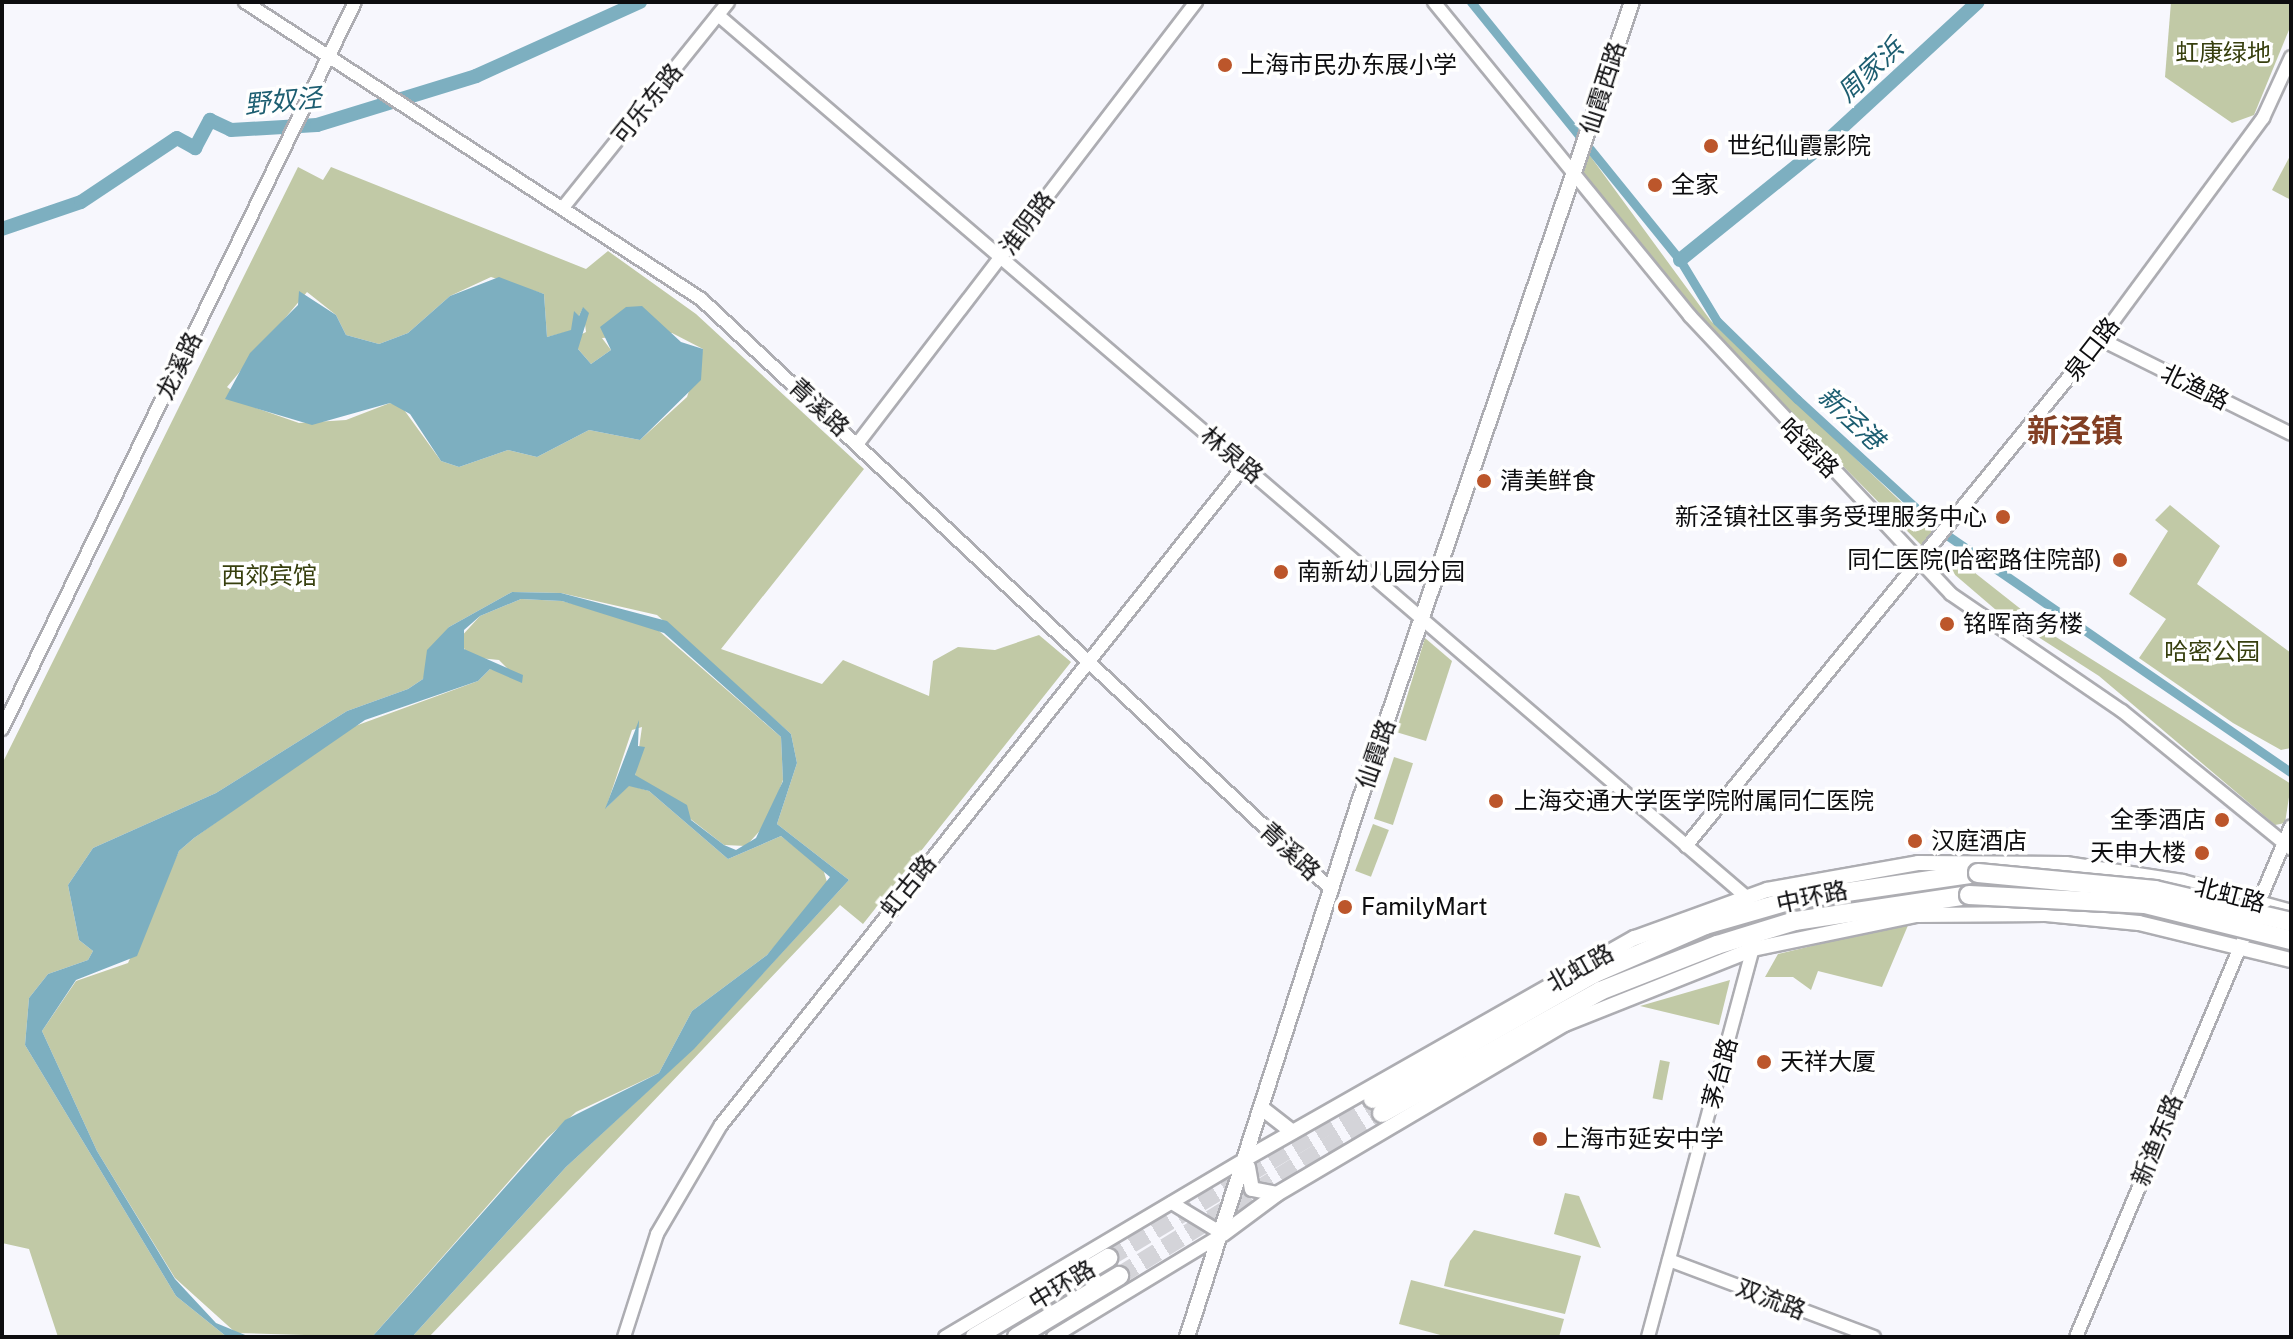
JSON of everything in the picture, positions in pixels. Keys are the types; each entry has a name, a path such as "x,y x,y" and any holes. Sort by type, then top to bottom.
{"highway":[{"name":"中环路","path":"2291,922 2155,890 1978,873 1792,900 1705,925 1593,974 1377,1106 1600,991 1717,945 1795,921 1969,895 2007,894 2145,904 2291,940"},
{"path":"2007,894 2206,928 2291,952"},
{"path":"1578,968 1705,925"},
{"name":"中环路","path":"975,1337 1108,1258"},
{"name":"中环路","path":"1017,1337 1119,1276"}],"main road":[{"name":"仙霞西路","path":"1574,175 1632,2"},
{"name":"仙霞路","path":"1187,1337 1223,1234 1331,889 1574,175"},
{"name":"北虹路","path":"1247,1158 1578,968 1682,917 1745,896 1851,872 1990,861 2121,871 2291,912"},
{"name":"北虹路","path":"1223,1234 1272,1197 1565,1024 1753,949 1916,915 2017,914 2139,923 2237,944 2291,960"},
{"path":"1263,1109 1292,1132"},
{"path":"1247,1158 1252,1189 1272,1197"}],"street":[{"name":"青溪路","path":"245,2 565,205 701,299 1331,889"},
{"name":"龙溪路","path":"2,729 355,2"},
{"name":"可乐东路","path":"565,205 728,2"},
{"name":"淮阴路","path":"858,443 1196,2"},
{"name":"哈密路","path":"1434,2 1574,175 1785,424 1928,557 1951,594 2122,711 2286,847"},
{"name":"林泉路","path":"718,15 1745,896"},
{"name":"泉口路","path":"1686,846 1951,529 2100,339 2263,118 2291,57"},
{"name":"北渔路","path":"2100,339 2291,434"},
{"name":"虹古路","path":"624,1337 657,1234 707,1145 1244,466"},
{"name":"新渔东路","path":"2076,1337 2237,944 2286,847 2291,826"},
{"name":"茅台路","path":"1648,1337 1753,949"},
{"name":"北虹路","path":"945,1337 1247,1158"},
{"path":"1172,1203 1223,1234"},
{"name":"北虹路","path":"1053,1337 1223,1234"},
{"name":"双流路","path":"1669,1260 1874,1337"}],"green space":[{"name":"虹康绿地","path":"2171,2 2291,2 2291,25 2254,115 2232,123 2165,77"},
{"path":"1588,153 1711,321 1937,536 1925,549 1720,342 1581,174"},
{"path":"2291,154 2291,200 2272,190"},
{"name":"西郊宾馆","path":"298,167 323,180 331,167 586,269 608,251 696,314 864,469 721,649 822,684 843,660 929,696 933,661 958,647 995,650 1039,635 1071,662 863,924 840,905 429,1337 412,1337 566,1167 694,1048 849,880 777,824 797,763 791,734 657,615 561,593 512,592 449,627 423,679 408,689 347,711 216,793 93,848 68,885 79,940 93,951 88,960 48,974 29,998 25,1045 176,1296 227,1337 58,1337 29,1249 2,1243 2,764","holes":["491,277 544,294 547,337 571,331 583,308 586,332 576,337 578,349 591,364 611,350 602,338 672,333 703,349 687,397 640,440 589,430 537,457 508,450 459,467 441,461 402,407 390,403 346,420 299,423 256,408 227,387 307,292 336,315 346,335 379,344 408,333 450,296"]},
{"name":"哈密公园","path":"2170,505 2220,546 2197,584 2291,653 2291,748 2281,750 2233,723 2139,658 2166,619 2129,594 2168,531 2155,520"},
{"path":"1951,554 2056,637 2291,784 2285,823 2275,825 2099,676 1996,610 1947,568"},
{"path":"521,599 562,601 651,624 781,737 783,780 767,823 746,846 724,845 635,776 642,727 632,730 606,808 629,785 649,791 728,859 781,836 823,869 828,885 767,955 692,1011 659,1073 576,1112 547,1138 372,1337 236,1333 175,1278 97,1151 42,1031 76,981 128,963 179,851 194,838 347,729 478,681 490,669 511,672 499,660 469,657 459,639 480,616"},
{"path":"1425,638 1452,661 1426,741 1396,732"},
{"path":"1394,757 1413,763 1393,825 1374,819"},
{"path":"1373,824 1389,830 1371,877 1355,871"},
{"path":"1909,923 1882,987 1818,971 1811,990 1793,977 1765,977 1778,954"},
{"path":"1730,980 1719,1025 1640,1006"},
{"path":"1660,1060 1670,1062 1662,1100 1653,1098"},
{"path":"1565,1193 1579,1196 1601,1248 1554,1234"},
{"path":"1474,1230 1581,1256 1565,1314 1444,1286 1450,1261"},
{"path":"1411,1280 1564,1319 1559,1337 1448,1337 1399,1324"}],"water":[{"path":"499,277 544,294 547,337 571,330 574,311 579,316 583,307 589,313 578,349 591,364 611,350 600,327 626,307 642,306 681,342 703,349 701,380 640,440 589,430 537,457 508,450 459,467 441,461 410,414 390,403 312,425 225,399 250,353 298,305 299,291 336,315 346,335 379,344 408,333 450,296"},
{"path":"512,592 561,593 667,621 791,734 797,763 777,824 849,880 694,1049 566,1167 412,1337 372,1337 565,1120 659,1073 692,1011 767,955 830,877 781,836 728,859 649,791 629,786 605,809 639,720 638,746 645,747 635,775 687,805 691,820 724,845 736,850 756,838 783,781 781,737 664,633 562,601 521,599 480,616 464,630 464,649 523,675 522,683 490,669 478,681 365,720 194,838 179,851 137,956 76,980 42,1031 97,1151 175,1279 216,1323 250,1337 227,1337 176,1296 25,1045 29,998 48,974 88,960 93,951 79,940 68,885 93,848 216,793 347,711 408,689 423,679 427,650 449,627"}],"waterway":[{"name":"野奴泾","path":"2,229 81,202 177,138 195,148 210,120 231,130 317,125 476,76 640,2"},
{"name":"新泾港","path":"1471,2 1680,260 1717,321 1797,399 1941,531 2291,772"},
{"name":"周家浜","path":"1680,260 1824,144 1978,2"}],"tunnel":[{"path":"1108,1258 1373,1099"},
{"path":"1119,1276 1382,1113"}],"place":[{"name":"上海市民办东展小学","path":"1225,65"},
{"name":"世纪仙霞影院","path":"1711,146"},
{"name":"全家","path":"1655,185"},
{"name":"清美鲜食","path":"1484,481"},
{"name":"新泾镇社区事务受理服务中心","path":"2003,517"},
{"name":"同仁医院(哈密路住院部)","path":"2120,560"},
{"name":"南新幼儿园分园","path":"1281,572"},
{"name":"铭晖商务楼","path":"1947,624"},
{"name":"上海交通大学医学院附属同仁医院","path":"1496,801"},
{"name":"全季酒店","path":"2222,820"},
{"name":"汉庭酒店","path":"1915,841"},
{"name":"天申大楼","path":"2202,853"},
{"name":"FamilyMart","path":"1345,907"},
{"name":"天祥大厦","path":"1764,1062"},
{"name":"上海市延安中学","path":"1540,1139"}],"district":[{"name":"新泾镇","path":"2075,431"}]}
